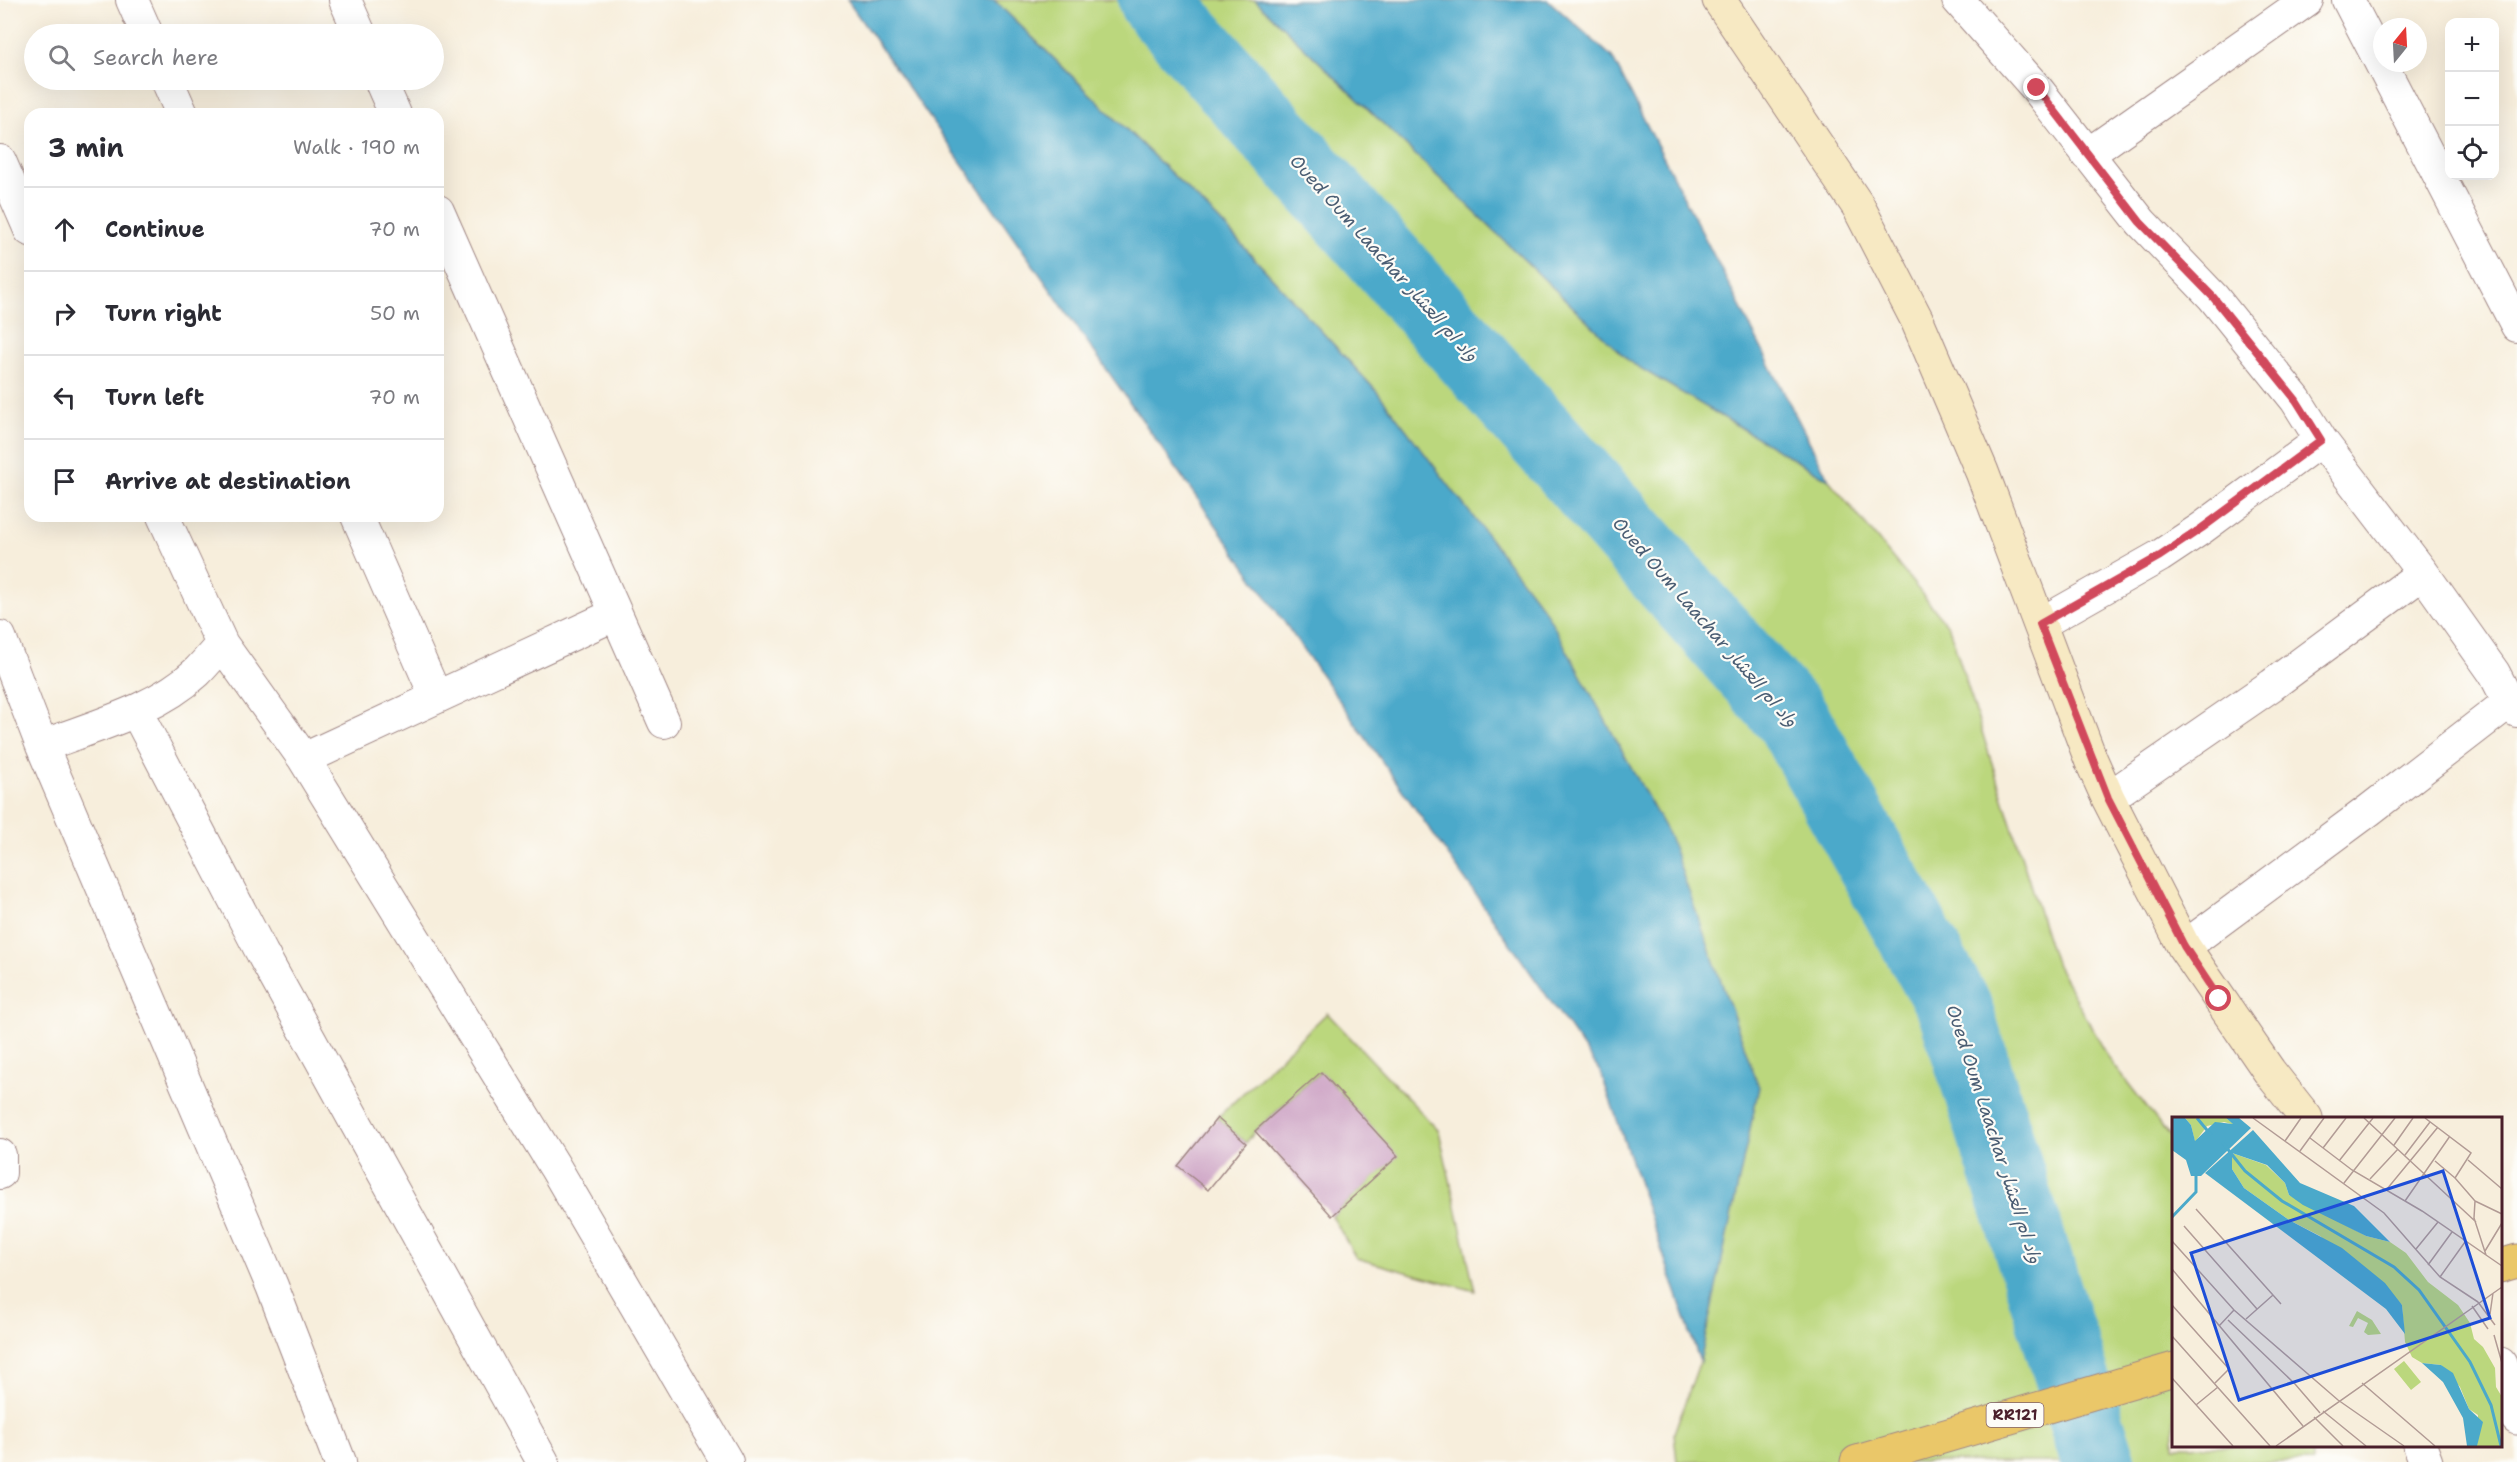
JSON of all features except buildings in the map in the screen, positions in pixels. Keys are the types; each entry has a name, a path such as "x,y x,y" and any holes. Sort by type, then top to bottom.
{"main road":[{"path":"1719,0 1858,206 1906,300 1982,472 2108,798 2184,946 2269,1071 2304,1117"},
{"path":"2502,1266 2517,1262"},
{"name":"RR121","path":"1857,1462 2172,1370"}],"street":[{"path":"132,0 143,24"},
{"path":"345,0 356,24"},
{"path":"1958,0 2037,88 2140,222 2213,297 2296,400 2321,440 2423,573 2494,673 2513,707 2184,946"},
{"path":"2087,155 2307,0"},
{"path":"2348,0 2517,326"},
{"path":"171,90 179,108"},
{"path":"384,90 392,108"},
{"path":"0,161 24,216"},
{"path":"444,225 664,722"},
{"path":"2040,624 2168,550 2321,440"},
{"path":"166,522 222,644 303,759 555,1167 728,1462"},
{"path":"360,522 436,697"},
{"path":"2108,798 2272,685 2423,573"},
{"path":"303,759 616,614"},
{"path":"0,637 42,746 272,1286 340,1462"},
{"path":"42,746 136,711 173,690 197,672 222,644"},
{"path":"136,711 262,953 543,1462"},
{"path":"0,1155 0,1173"},
{"path":"2502,1370 2517,1418"},
{"path":"2421,1447 2426,1462"}],"green space":[{"path":"994,0 1255,0 1630,362 1829,480 1949,627 2054,960 2110,1060 2172,1140 2172,1447 2313,1447 2313,1462 1677,1462 1674,1433 1700,1361 1379,394 1219,220"},
{"path":"1327,1013 1439,1131 1475,1291 1356,1258 1332,1216 1397,1156 1321,1072 1255,1131 1246,1143 1217,1118"}],"water":[{"path":"847,0 994,0 1219,220 1379,394 1546,612 1669,836 1759,1087 1700,1362 1601,1073"},
{"path":"1255,0 1548,0 1612,57 1829,480 1630,362"}],"waterway":[{"name":"Oued Oum Laachar واد ام العشار","path":"1155,0 1792,718 1954,1006 2099,1462"}],"route":[{"path":"2037,88 2140,222 2213,297 2296,400 2321,440 2202,528 2160,556 2040,624 2091,760 2108,798 2184,946 2219,999"}]}
